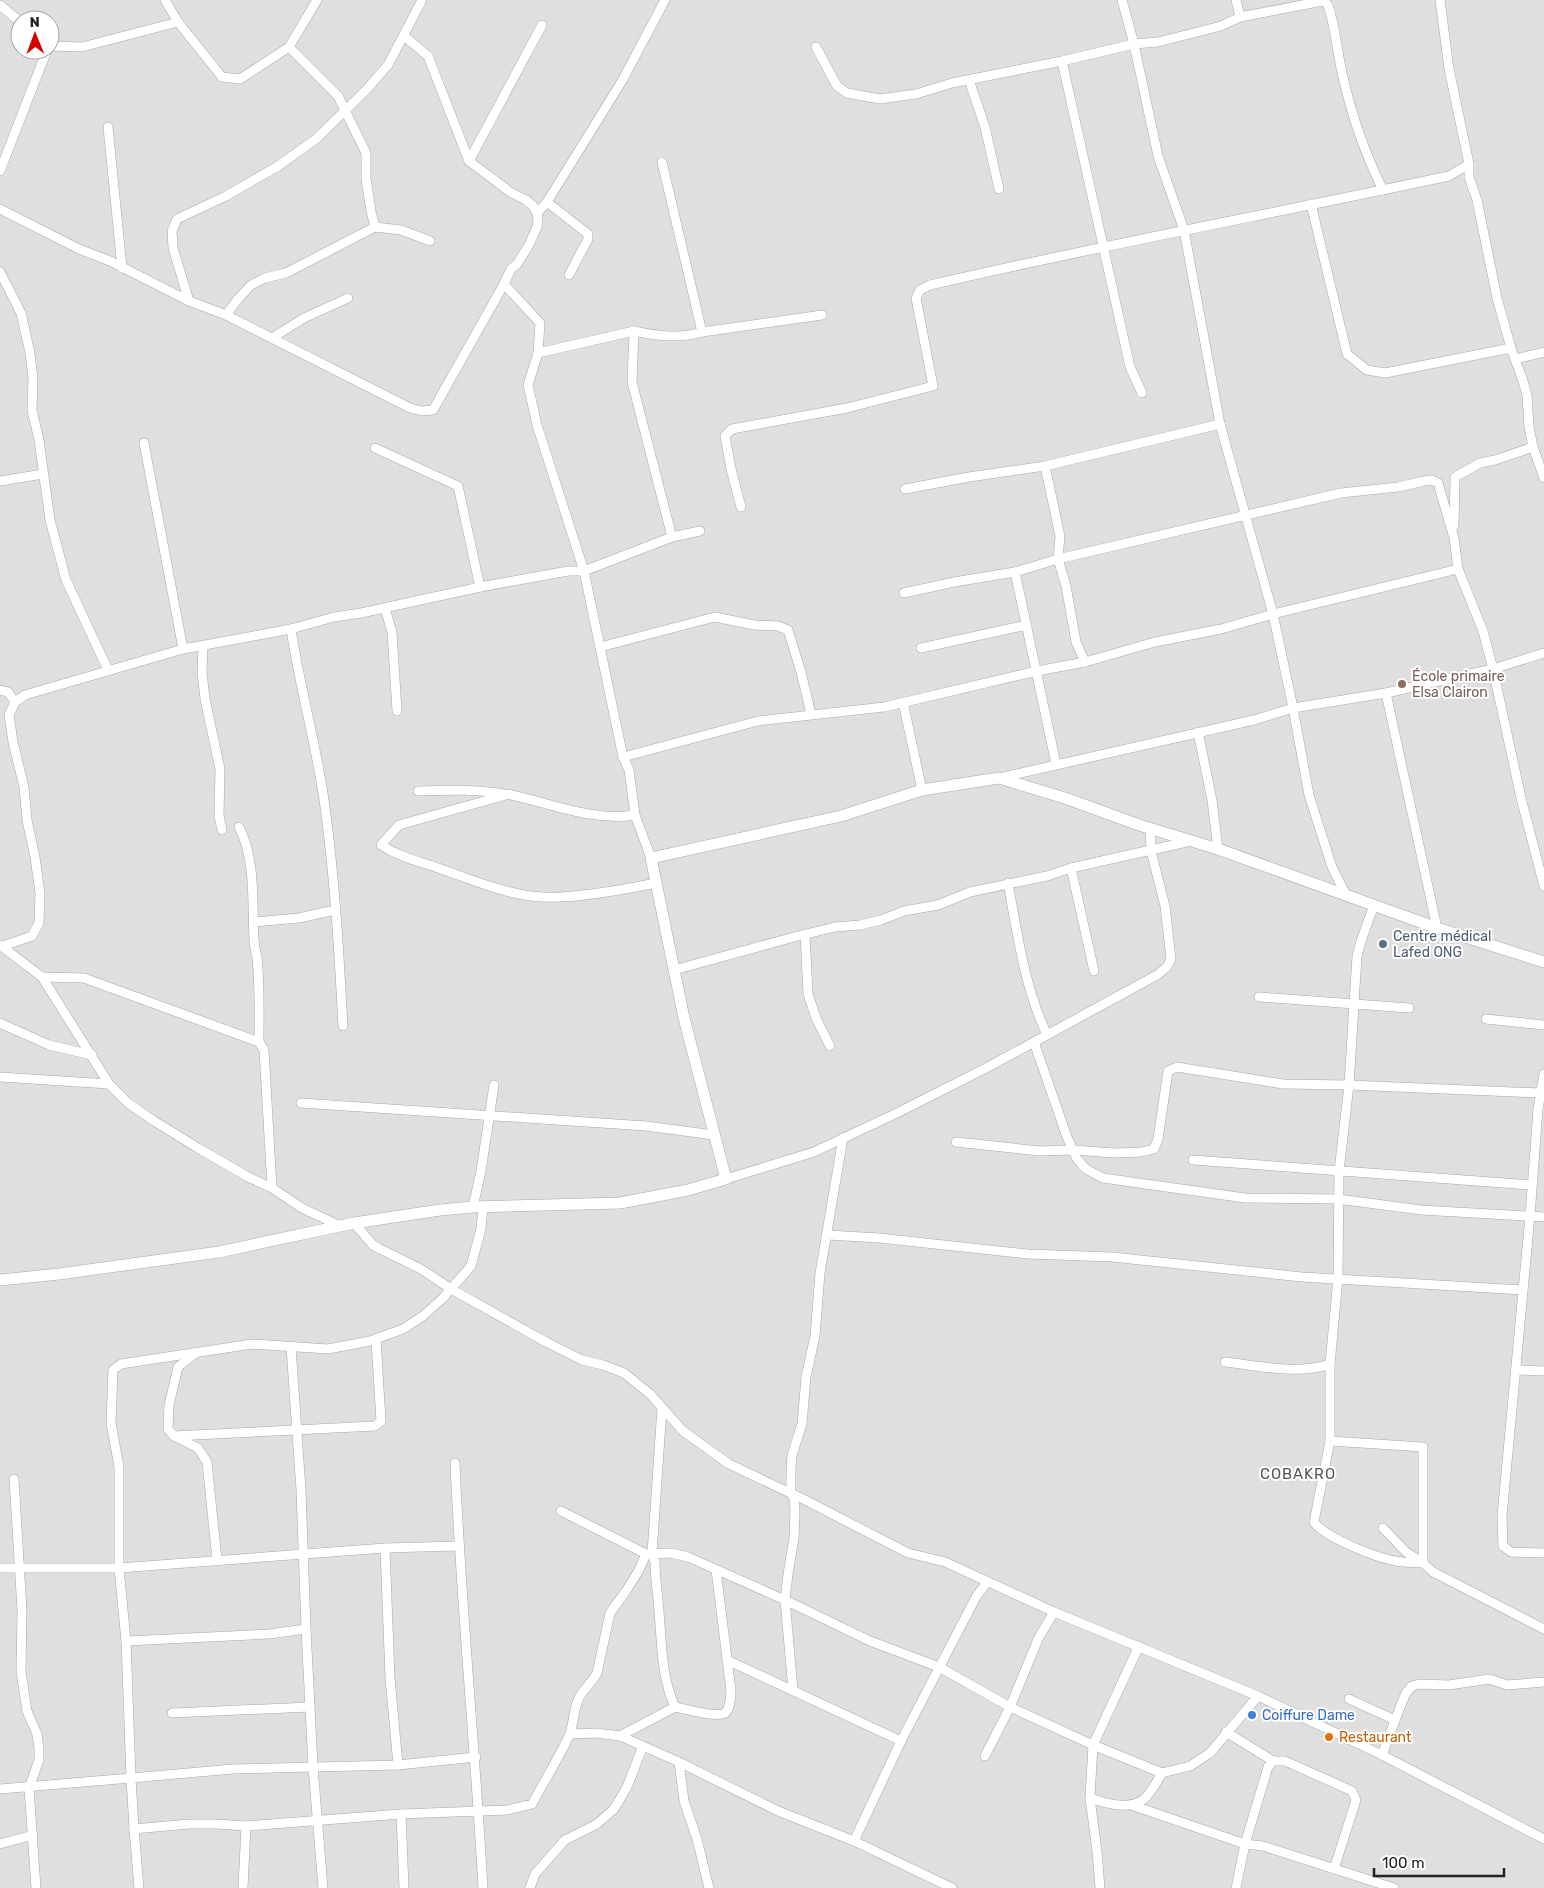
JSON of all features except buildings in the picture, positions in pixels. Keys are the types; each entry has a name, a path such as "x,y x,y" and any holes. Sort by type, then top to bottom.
{"street":[{"path":"165,0 178,22 222,76 240,79 289,47 317,0"},
{"path":"189,301 173,248 172,231 177,219 226,196 278,166 316,139 388,65 422,0"},
{"path":"537,213 547,202 622,82 665,0"},
{"path":"1122,0 1134,44 1158,156 1184,230 1220,424 1273,614 1309,795 1332,867 1346,895"},
{"path":"1236,0 1240,17"},
{"path":"1440,0 1449,69 1470,176 1510,348 1527,395 1529,427 1533,447 1544,478"},
{"path":"816,47 838,86 847,93 880,99 916,94 952,83 1062,61 1134,44 1158,42 1221,26 1240,17 1324,1 1328,5 1333,22 1348,99 1373,170 1383,190"},
{"path":"0,5 10,14"},
{"path":"60,46 82,47 178,22"},
{"path":"469,161 542,26"},
{"path":"0,209 189,301 226,315 410,408 422,412 433,410 511,269 517,264 529,245 538,219 533,206 526,200 510,192 469,161 428,56 404,36"},
{"path":"289,47 338,96 366,153 366,179 370,211 375,227"},
{"path":"0,171 43,60"},
{"path":"1062,61 1130,367 1142,393"},
{"path":"969,80 984,127 999,189"},
{"path":"108,127 122,268"},
{"path":"662,162 702,332"},
{"path":"741,507 724,436 732,429 847,408 933,386 916,298 920,290 939,283 1104,247 1449,176 1468,164"},
{"path":"547,202 588,234 588,239 569,275"},
{"path":"1311,204 1348,354 1368,370 1385,373 1510,348"},
{"path":"226,315 251,286 265,278 286,273 375,227 402,230 430,241"},
{"path":"0,272 21,313 30,353 33,379 32,410 39,440 50,520 66,580 108,670"},
{"path":"504,284 540,323 538,353 528,385 537,425 584,571 623,757 630,777 635,815 651,858 692,1052 726,1179"},
{"path":"272,338 304,318 348,298"},
{"path":"538,353 634,331 658,336 689,336 702,332 822,315"},
{"path":"634,331 632,382 672,537"},
{"path":"1515,358 1544,352"},
{"path":"906,489 969,477 1045,466 1220,424"},
{"path":"144,443 184,649"},
{"path":"1533,447 1480,463 1455,476 1454,538 1458,569 1483,631 1493,669 1521,798 1544,886"},
{"path":"375,448 458,486 480,587"},
{"path":"1045,466 1060,536 1058,559 1066,586 1076,642 1085,662"},
{"path":"0,481 43,474"},
{"path":"904,593 954,582 1015,572 1058,559 1341,493 1398,487 1432,480 1438,483 1454,538"},
{"path":"1,945 32,936 39,923 40,893 38,874 27,820 24,787 13,742 9,715 15,702 25,695 184,649 291,629 334,617 480,587 584,571 672,537 700,531"},
{"path":"623,757 758,721 884,706 1085,662 1155,642 1221,629 1273,614 1458,569"},
{"path":"1015,572 1056,764"},
{"path":"385,608 392,632 397,711"},
{"path":"600,647 715,616 754,625 778,626 788,630 812,714"},
{"path":"921,648 1027,625"},
{"path":"291,629 324,801 344,1026"},
{"path":"203,646 202,672 205,699 220,769 219,816 222,830"},
{"path":"651,858 841,816 922,790 999,778 1254,720 1293,708 1386,693 1493,669 1544,652"},
{"path":"0,690 8,692 15,702"},
{"path":"1386,693 1437,928"},
{"path":"903,702 922,790"},
{"path":"1198,732 1212,800 1218,849"},
{"path":"999,778 1218,849 1437,928 1544,962"},
{"path":"418,791 457,790 509,794 607,816 635,815"},
{"path":"509,794 400,826 381,845 406,859 424,863 501,890 532,897 556,898 656,883"},
{"path":"239,826 245,840 250,861 254,940 260,1004 259,1042 264,1050 272,1188"},
{"path":"0,1280 59,1274 219,1252 400,1215 478,1207 620,1203 688,1190 814,1152 988,1067 1157,975 1166,967 1171,959 1165,906 1151,851 1150,828"},
{"path":"674,970 805,934 881,920 904,911 938,905 970,892 1047,876 1071,868 1191,841"},
{"path":"1071,868 1094,971"},
{"path":"1008,883 1026,980 1038,1016 1047,1034"},
{"path":"1374,905 1357,956 1349,1085 1339,1171 1338,1278 1330,1364 1330,1441 1314,1522 1318,1528 1350,1546 1396,1561 1423,1563"},
{"path":"254,922 299,918 335,910"},
{"path":"805,934 808,994 816,1018 830,1046"},
{"path":"1,945 42,977 109,1084 128,1103 154,1121 248,1177 272,1188 302,1208 340,1226"},
{"path":"42,977 84,978 259,1042"},
{"path":"1260,997 1409,1008"},
{"path":"1486,1019 1544,1024"},
{"path":"0,1024 48,1045 92,1055"},
{"path":"1034,1042 1077,1159 1086,1169 1103,1178 1246,1198 1338,1200 1421,1210 1544,1217"},
{"path":"956,1142 1040,1151 1073,1150 1114,1153 1142,1152 1154,1149 1158,1139 1168,1071 1177,1067 1283,1084 1540,1093"},
{"path":"1544,1074 1540,1093 1541,1109 1531,1185 1530,1216 1502,1516 1503,1546 1511,1552 1544,1553"},
{"path":"0,1077 109,1084"},
{"path":"139,1888 131,1778 126,1641 119,1568 119,1467 111,1423 112,1370 121,1364 252,1344 328,1349 376,1339 403,1329 423,1316 443,1298 471,1266 481,1229 478,1207 481,1171 494,1086"},
{"path":"301,1103 646,1126 714,1135"},
{"path":"793,1690 785,1600 796,1511 791,1493 790,1468 802,1424 806,1377 814,1336 820,1273 828,1236 843,1138"},
{"path":"1193,1160 1531,1185"},
{"path":"354,1223 373,1245 422,1269 451,1289 582,1360 624,1373 650,1394 683,1431 729,1464 791,1493 908,1553 945,1562 1054,1612 1258,1696 1382,1755 1544,1839"},
{"path":"828,1236 889,1239 1028,1254 1112,1257 1302,1277 1523,1290"},
{"path":"174,1436 375,1426 381,1421 376,1339"},
{"path":"291,1347 297,1429 313,1767 323,1888"},
{"path":"196,1353 178,1367 169,1405 168,1429 174,1436 198,1448 207,1462 217,1560"},
{"path":"1226,1362 1299,1370 1330,1364"},
{"path":"1516,1370 1544,1371"},
{"path":"134,1829 207,1824 246,1826 318,1819 508,1810 532,1804 570,1734 579,1697 593,1681 597,1673 610,1614 649,1554 662,1408"},
{"path":"1330,1441 1423,1447 1423,1563"},
{"path":"455,1463 458,1546 476,1757 483,1888"},
{"path":"14,1479 22,1610 21,1672 27,1711 37,1734 39,1748 38,1760 29,1788 36,1888"},
{"path":"560,1511 649,1554 655,1562 663,1668 668,1691 675,1707"},
{"path":"1383,1528 1406,1552 1433,1572 1544,1629"},
{"path":"0,1568 119,1568 385,1548 458,1546"},
{"path":"385,1548 390,1678 398,1765"},
{"path":"649,1554 671,1553 688,1557 785,1600 870,1641 938,1667 1010,1707 1093,1745 1162,1773 1190,1766 1210,1753 1258,1696"},
{"path":"620,1736 675,1707 719,1715 726,1712 730,1704 731,1691 716,1570"},
{"path":"854,1841 938,1667 976,1597 987,1582"},
{"path":"985,1756 1010,1707 1039,1636 1054,1612"},
{"path":"126,1641 269,1634 306,1629"},
{"path":"1100,1888 1090,1798 1093,1745 1139,1646"},
{"path":"728,1660 901,1741"},
{"path":"1382,1755 1406,1693 1412,1686 1419,1684 1449,1685 1489,1679 1507,1685 1544,1682"},
{"path":"1349,1699 1395,1720"},
{"path":"172,1713 310,1707"},
{"path":"1226,1732 1272,1760 1285,1761 1352,1791 1356,1800 1334,1869"},
{"path":"570,1734 596,1733 620,1736 679,1762 778,1811 854,1841 952,1888"},
{"path":"530,1888 534,1874 565,1840 597,1824 614,1809 627,1787 643,1746"},
{"path":"0,1789 233,1769 398,1765 476,1757"},
{"path":"1236,1888 1245,1844 1268,1767 1272,1760"},
{"path":"679,1762 684,1801 697,1839 709,1888"},
{"path":"1131,1805 1145,1798 1162,1773"},
{"path":"1090,1798 1113,1804 1131,1805 1245,1844 1263,1846 1394,1888"},
{"path":"401,1814 404,1888"},
{"path":"243,1888 246,1826"},
{"path":"0,1844 32,1835"}],"shaded area":[{"path":"0,0 1544,0 1544,1888 0,1888"}],"place":[{"name":"École primaire Elsa Clairon","path":"1402,684"},
{"name":"Centre médical Lafed ONG","path":"1383,944"},
{"name":"Coiffure Dame","path":"1252,1715"},
{"name":"Restaurant","path":"1329,1737"}],"district":[{"name":"COBAKRO","path":"1298,1474"}]}
